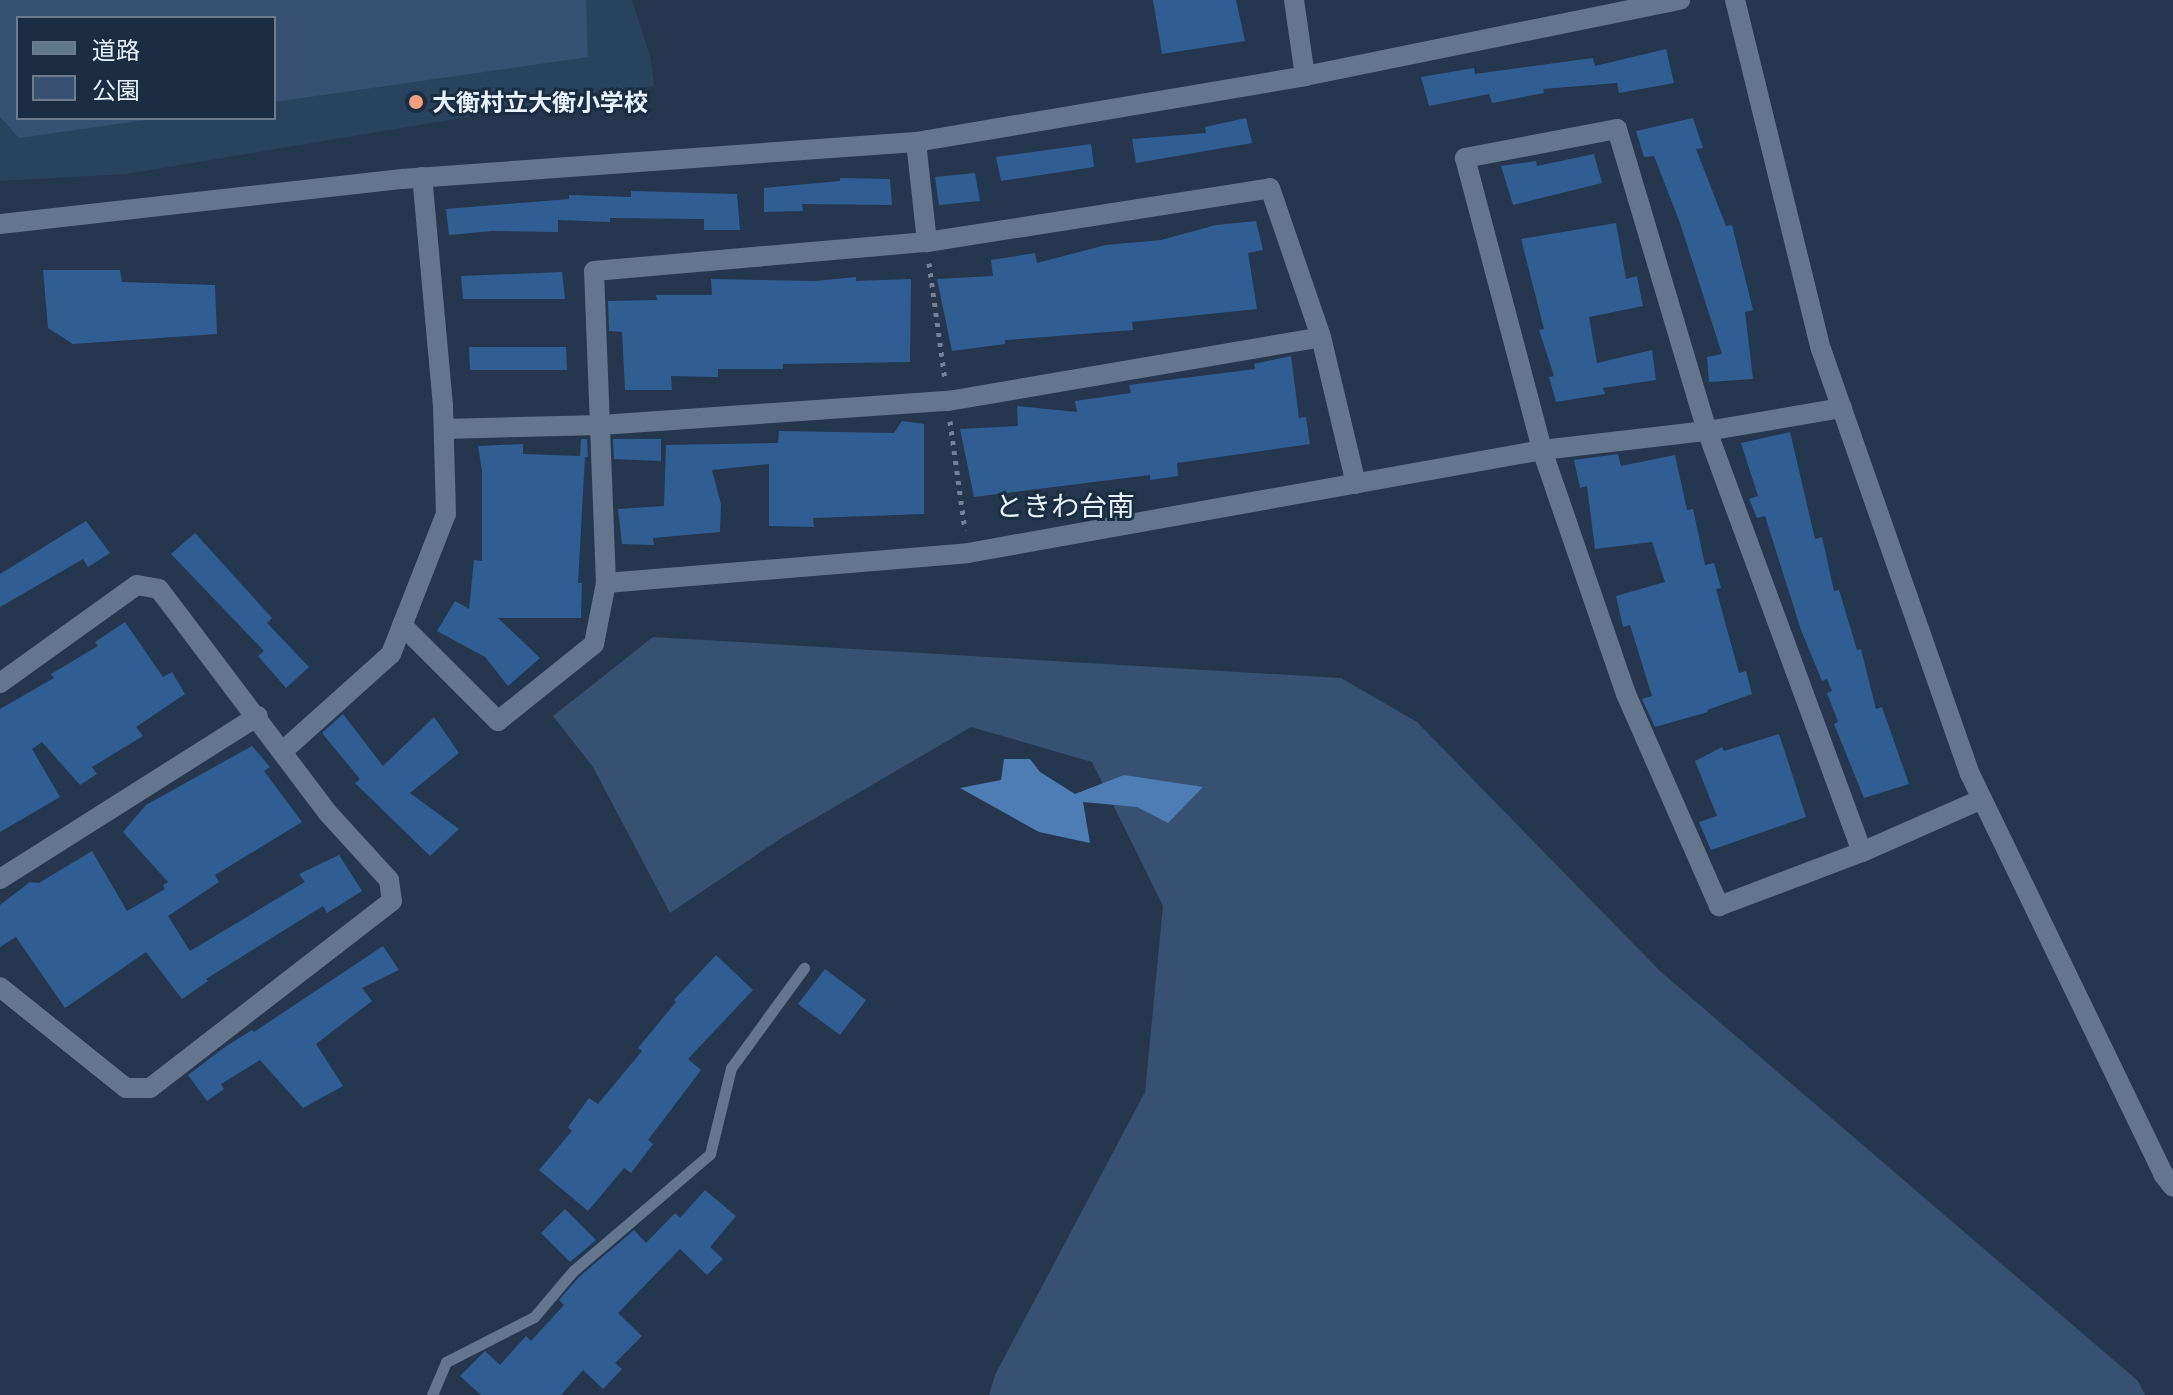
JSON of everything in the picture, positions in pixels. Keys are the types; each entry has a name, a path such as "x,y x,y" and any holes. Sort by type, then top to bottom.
{"street":[{"path":"1294,0 1305,76"},
{"path":"0,224 422,177 671,162 916,142 1305,76 1680,0"},
{"path":"1735,0 1821,349 1970,774 2163,1174 2173,1187"},
{"path":"1862,852 1707,431 1617,129 1465,158 1542,450 1626,694 1719,906 1862,852 1982,799"},
{"path":"916,142 927,242"},
{"path":"284,750 391,654 446,514 444,429 422,177"},
{"path":"402,625 498,721 594,644 606,583 594,271 927,242 1270,188 1321,337 1356,484"},
{"path":"444,429 601,425 948,401 1321,337"},
{"path":"606,583 968,553 1542,450 1707,431 1842,408"},
{"path":"0,683 137,585 159,589 284,750 327,812 389,880 392,901 150,1088 126,1088 0,987"},
{"path":"0,879 258,716"}],"lane":[{"path":"432,1395 446,1362 534,1317 573,1271 710,1154 731,1068 804,968"}],"shaded area":[{"name":"大衡村立大衡小学校","path":"0,0 632,0 651,59 654,86 127,174 0,181"},
{"path":"1004,759 1030,759 1040,772 1075,794 1124,775 1203,787 1168,823 1137,807 1083,802 1090,843 1039,832 960,788 1001,780"}],"green space":[{"path":"0,0 586,0 588,57 276,102 276,16 16,16 16,120 145,120 19,138 0,117"},
{"path":"653,637 1341,678 1417,722 1660,971 2138,1381 2145,1395 989,1395 995,1375 1145,1092 1163,906 1092,762 971,727 783,837 670,913 593,767 553,716"}],"building":[{"path":"1153,0 1236,0 1245,41 1162,54"},
{"path":"1666,49 1674,83 1619,93 1617,83 1543,89 1544,93 1492,103 1489,94 1429,106 1421,77 1474,68 1475,74 1593,58 1595,66"},
{"path":"1246,118 1252,143 1136,163 1132,139 1206,133 1205,127"},
{"path":"1693,118 1703,148 1696,149 1726,226 1732,225 1753,310 1745,312 1753,379 1709,382 1707,357 1722,354 1680,223 1654,156 1644,157 1636,131"},
{"path":"1091,144 1094,167 1001,181 996,157"},
{"path":"1594,154 1602,183 1513,205 1501,166 1536,161 1537,166"},
{"path":"975,173 980,201 939,205 935,177"},
{"path":"840,178 890,179 892,205 802,204 803,211 764,212 764,188 840,181"},
{"path":"631,191 737,194 740,230 704,230 704,219 610,218 610,222 558,220 558,232 492,231 449,235 446,209 569,199 569,195 631,197"},
{"path":"1256,221 1263,250 1248,253 1257,309 1132,322 1133,330 1005,340 1005,344 952,351 937,279 993,276 991,260 1035,253 1037,263 1106,245 1161,240 1216,225"},
{"path":"1616,223 1626,279 1637,276 1643,306 1589,317 1597,363 1652,350 1656,380 1603,388 1605,394 1556,402 1549,377 1554,376 1539,330 1544,329 1521,239"},
{"path":"43,270 120,270 122,282 215,285 217,334 73,344 48,328"},
{"path":"562,272 565,299 463,299 461,276"},
{"path":"856,277 856,281 911,279 910,362 783,364 783,369 718,369 718,377 671,376 672,390 625,390 622,332 609,331 608,301 657,300 656,295 712,295 711,279 815,281"},
{"path":"469,347 566,347 567,370 470,370"},
{"path":"1291,356 1299,418 1306,417 1310,444 1177,463 1178,476 1150,480 1150,475 974,497 960,429 1018,426 1017,406 1077,412 1075,401 1131,393 1129,385 1255,369 1254,364"},
{"path":"902,421 924,424 924,514 813,518 814,527 769,526 769,464 712,470 721,504 720,532 653,538 654,545 622,544 618,509 664,506 666,445 778,443 779,431 894,433"},
{"path":"1790,432 1815,539 1822,537 1834,591 1839,590 1857,650 1861,649 1876,709 1882,707 1909,784 1864,798 1834,724 1838,722 1827,693 1832,691 1827,679 1822,681 1801,630 1765,516 1757,518 1749,499 1758,496 1741,443"},
{"path":"581,439 587,439 588,457 585,457 578,583 582,583 581,618 498,618 540,658 508,686 485,657 437,631 455,601 469,609 474,560 482,561 482,471 478,446 523,444 523,454 580,456"},
{"path":"613,439 661,439 661,461 614,459"},
{"path":"1618,454 1621,466 1675,455 1687,510 1693,509 1705,565 1714,563 1721,588 1716,589 1739,673 1746,671 1752,694 1708,712 1655,727 1642,699 1652,696 1630,625 1623,627 1616,596 1665,582 1652,542 1595,549 1587,486 1580,488 1574,460"},
{"path":"86,521 110,553 88,567 83,559 0,607 0,574"},
{"path":"195,533 272,618 267,623 309,667 286,688 258,656 264,651 171,554"},
{"path":"125,622 163,677 172,672 185,694 136,727 143,736 92,767 97,774 80,785 42,742 32,749 60,797 0,832 0,709 54,678 51,674 98,646 95,642"},
{"path":"343,714 383,766 434,717 459,753 410,793 459,829 430,856 355,783 360,779 322,733"},
{"path":"1779,734 1806,817 1711,850 1699,822 1717,816 1695,761 1722,747 1724,751"},
{"path":"252,746 270,767 264,771 302,822 215,875 219,882 168,916 190,951 305,882 299,874 339,855 362,891 327,913 323,906 206,979 208,981 182,999 146,952 65,1008 16,937 0,947 0,905 30,882 39,883 92,851 127,911 165,889 163,885 168,882 123,832 146,805"},
{"path":"383,946 399,970 362,988 372,1001 316,1044 343,1086 303,1108 260,1060 221,1084 224,1089 207,1101 188,1075 225,1047 252,1030 254,1032"},
{"path":"716,955 753,990 688,1059 701,1070 648,1140 653,1144 631,1173 624,1168 588,1211 539,1170 572,1131 568,1127 589,1098 598,1104 642,1051 638,1048 676,1002 674,1000"},
{"path":"825,969 866,1000 840,1035 798,1004"},
{"path":"705,1190 736,1216 710,1247 723,1259 707,1275 680,1249 618,1313 642,1336 615,1363 622,1369 603,1389 583,1370 561,1395 481,1395 460,1376 485,1351 500,1365 526,1336 531,1341 564,1305 559,1300 579,1277 634,1230 646,1243 675,1213 680,1218"},
{"path":"565,1209 596,1240 570,1262 541,1233"}],"place":[{"name":"大衡村立大衡小学校","path":"416,102"}],"district":[{"name":"ときわ台南","path":"1065,505"}]}
